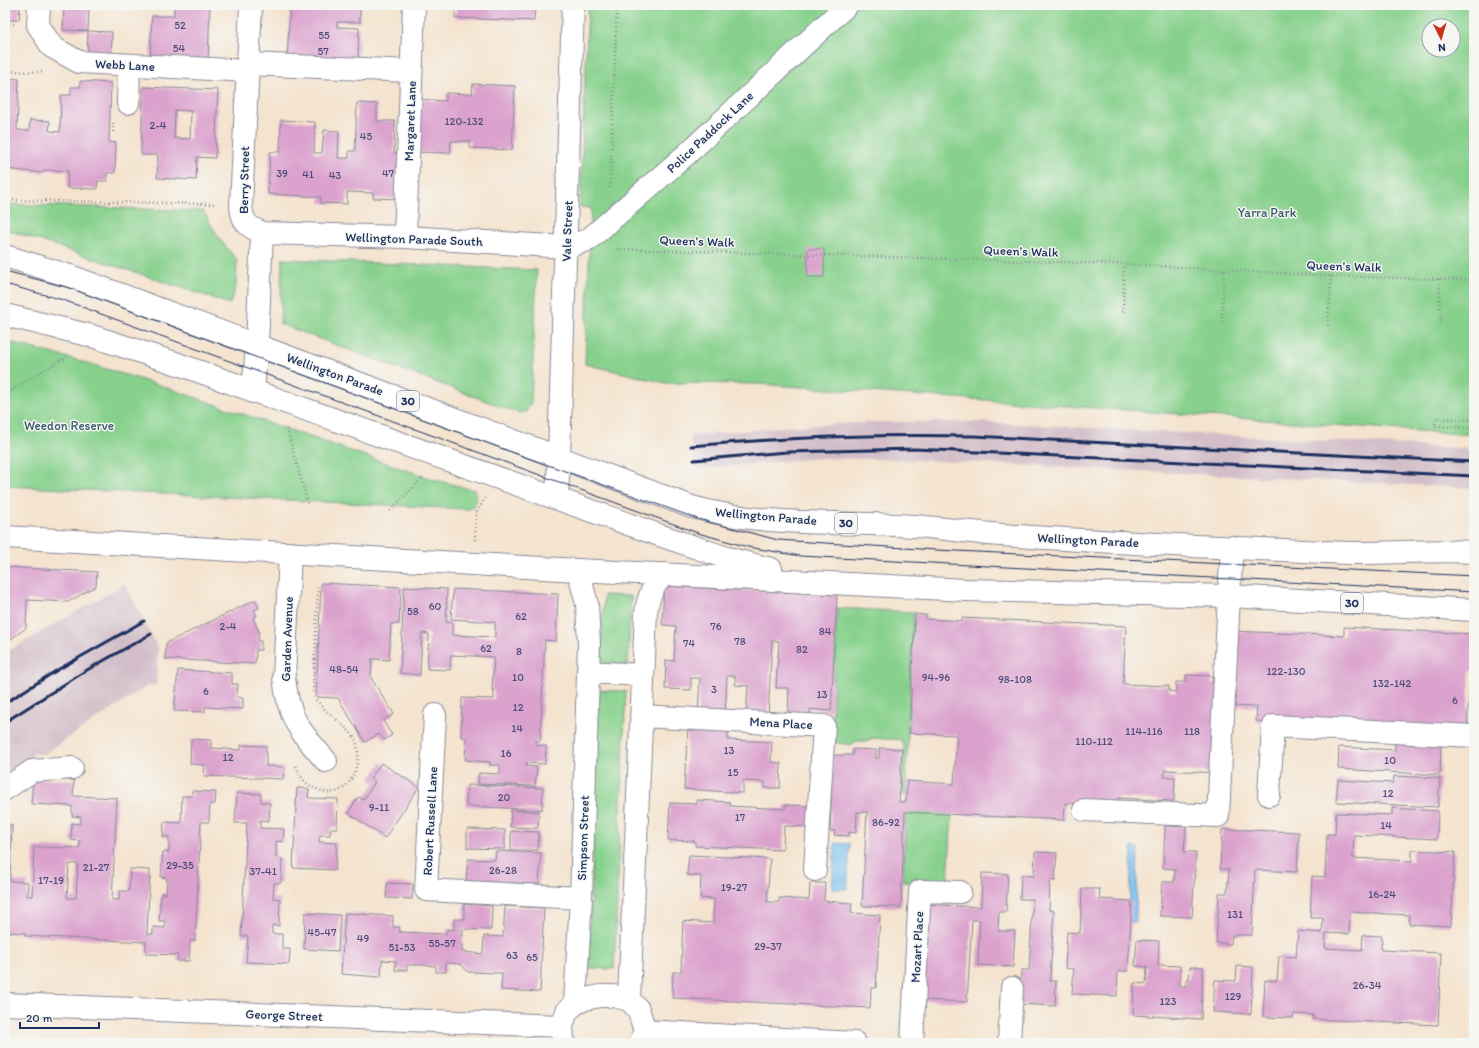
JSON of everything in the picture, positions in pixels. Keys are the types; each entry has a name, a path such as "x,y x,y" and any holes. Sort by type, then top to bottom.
{"main road":[{"name":"Webb Lane","path":"38,5 38,25 52,47 79,62 129,65 412,71"},
{"name":"Berry Street","path":"251,5 241,216 249,226 262,233"},
{"name":"Margaret Lane","path":"405,237 414,5"},
{"name":"Vale Street","path":"558,498 573,5"},
{"name":"Police Paddock Lane","path":"566,247 588,240 688,153 846,5"},
{"path":"128,103 129,65"},
{"path":"253,392 262,233"},
{"name":"Wellington Parade South","path":"262,233 405,237 566,247"},
{"name":"Wellington Parade","path":"5,256 73,277 559,456 692,507 724,515 915,526 1000,535 1350,553 1436,550 1474,552"},
{"name":"30","path":"5,315 59,327 133,349 727,558 829,582 998,591 1229,596 1474,610"},
{"path":"5,537 578,570 829,582"},
{"path":"1084,810 1218,816 1232,547"},
{"name":"Garden Avenue","path":"290,553 284,678 286,697 289,711 296,726 326,761"},
{"name":"Simpson Street","path":"575,1004 581,898 589,623 578,570"},
{"path":"628,1000 642,675 648,600 653,588 660,578 666,574"},
{"path":"588,672 642,675"},
{"name":"Robert Russell Lane","path":"435,715 426,890 581,898"},
{"name":"Mena Place","path":"641,716 824,726 815,870"},
{"path":"1269,795 1273,726 1474,736"},
{"path":"5,789 32,771 72,768"},
{"name":"Mozart Place","path":"912,1043 920,891 960,892"},
{"path":"1008,1043 1012,988"},
{"path":"563,1034 567,1011 575,1004 600,996 614,996 628,1000 638,1009 642,1037 855,1043"},
{"name":"George Street","path":"5,1004 563,1034"}],"path":[{"path":"610,191 617,5"},
{"path":"5,200 215,204"},
{"name":"Queen's Walk","path":"610,248 1124,264 1330,276 1474,280"},
{"path":"1123,312 1124,264"},
{"path":"1222,322 1224,269"},
{"path":"1328,325 1330,276"},
{"path":"1439,279 1441,327"},
{"path":"5,395 22,383 72,354"},
{"path":"1474,420 1435,418 1435,426 1474,428"},
{"path":"286,423 308,505"},
{"path":"390,511 429,472"},
{"path":"475,544 476,513 487,496"},
{"path":"302,777 308,785 323,791 334,792 346,787 354,776 358,761 358,750 354,737 320,705 313,695 312,679 318,587"}],"shaded area":[{"path":"876,422 980,422 1474,449 1474,488 922,460 821,458 697,469 690,436 782,427"},
{"path":"125,584 158,648 156,685 149,685 44,754 33,753 32,761 5,778 5,653"}],"green space":[{"name":"Yarra Park","path":"588,5 1474,5 1474,435 759,384 666,383 585,364 591,208 580,207"},
{"path":"5,204 203,211 221,241 237,260 236,286 230,304 5,229"},
{"path":"282,259 537,270 531,403 526,412 518,413 280,324"},
{"name":"Weedon Reserve","path":"5,341 77,360 162,386 432,479 474,490 477,493 474,506 470,509 465,509 5,486"},
{"path":"604,595 631,596 628,665 600,663"},
{"path":"837,608 914,612 905,795 901,795 904,748 902,740 871,738 870,741 856,741 852,745 831,742"},
{"path":"599,690 626,691 614,969 588,968"},
{"path":"911,808 952,810 948,884 903,881 906,813"}],"water":[{"path":"835,843 850,844 847,889 832,889"},
{"path":"1132,847 1138,848 1136,921 1129,923"}],"building":[{"path":"5,5 20,5 19,20 5,20"},
{"path":"174,5 210,5 208,62 150,60 152,16 174,16"},
{"path":"290,5 360,5 360,22 337,22 337,27 359,28 358,59 287,62"},
{"path":"456,5 535,5 534,21 455,18"},
{"path":"64,6 89,7 88,31 63,30"},
{"path":"88,31 112,32 111,58 87,57"},
{"path":"5,78 19,79 17,130 29,131 30,120 50,121 49,131 60,132 61,95 71,95 71,87 80,87 80,81 111,83 109,142 116,143 115,173 107,173 107,181 98,181 97,189 67,188 68,171 44,170 44,173 5,169"},
{"path":"473,84 515,86 512,150 470,148 470,141 451,141 450,153 414,152 416,99 446,101 446,93 472,94"},
{"path":"143,87 218,90 215,158 197,157 196,180 157,178 158,155 141,155","holes":["175,110 191,111 190,139 174,138"]},
{"path":"357,103 377,104 377,121 395,121 394,153 402,153 400,199 373,198 373,193 347,192 347,204 320,203 321,197 268,194 270,152 280,152 281,120 315,122 314,153 322,153 324,130 339,131 338,158 349,158 349,151 355,151"},
{"path":"808,249 824,249 824,277 807,277"},
{"path":"5,567 97,572 96,586 68,602 27,600 26,628 11,639 5,638"},
{"path":"321,583 401,587 399,624 391,624 389,660 372,659 371,678 394,714 383,721 392,735 384,740 379,734 365,742 338,698 316,697"},
{"path":"664,586 837,595 831,711 810,709 810,716 788,715 789,688 776,688 779,641 772,641 768,718 746,717 748,686 735,685 735,676 727,676 725,716 698,715 700,678 691,678 691,690 665,689 666,660 674,661 676,626 662,625"},
{"path":"404,587 447,589 446,622 452,623 452,635 495,637 495,622 451,619 453,589 558,594 556,641 545,640 540,741 536,741 536,745 546,746 545,764 526,763 526,766 537,767 535,786 478,784 479,773 500,774 500,765 490,765 490,762 465,760 466,738 461,737 462,698 494,699 494,690 492,690 494,657 451,655 450,670 427,669 429,634 422,633 420,675 400,673"},
{"path":"255,600 259,608 254,610 257,616 253,618 259,632 258,641 261,641 261,650 256,650 255,664 165,659 166,643"},
{"path":"915,614 926,615 926,619 962,621 962,618 1126,626 1123,684 1169,686 1169,691 1176,692 1176,682 1186,682 1186,675 1212,676 1212,684 1220,684 1216,773 1165,770 1164,777 1175,777 1174,801 1118,798 1117,805 1065,803 1064,820 905,812 901,907 862,906 867,812 857,812 856,833 849,832 849,836 834,835 835,831 830,831 833,755 853,755 853,749 876,750 876,759 879,758 879,748 902,749 899,802 906,802 907,781 954,784 957,735 909,733"},
{"path":"1344,627 1474,634 1474,671 1470,671 1467,731 1256,721 1257,707 1229,706 1232,631 1344,636"},
{"path":"178,670 232,673 232,684 238,684 237,697 243,698 243,709 205,707 205,712 174,711"},
{"path":"688,727 728,729 728,740 772,742 771,762 781,763 780,788 764,788 765,782 743,781 743,793 684,789"},
{"path":"191,739 211,740 211,748 241,750 241,745 266,746 266,766 284,767 283,779 204,776 205,765 190,764"},
{"path":"1395,743 1441,745 1440,775 1338,769 1339,747 1395,750"},
{"path":"381,763 419,787 385,838 348,813 358,797 363,800 375,782 370,779"},
{"path":"1394,776 1440,778 1438,807 1336,802 1338,780 1393,783"},
{"path":"33,779 74,780 73,796 117,798 112,900 119,900 120,891 129,891 130,869 150,870 147,934 153,934 153,927 165,928 165,921 159,921 161,893 166,894 167,878 161,877 163,852 169,852 169,837 163,837 164,822 181,823 182,796 192,796 192,791 216,792 215,804 210,804 209,822 201,822 195,941 190,941 189,961 177,961 178,955 146,954 146,942 25,936 25,933 5,932 5,825 12,825 10,881 28,882 27,896 32,896 34,847 79,848 80,841 71,840 72,823 80,824 81,817 72,816 72,806 31,804","holes":["69,864 78,864 76,898 67,898"]},
{"path":"467,785 543,788 542,810 466,806"},
{"path":"297,788 309,789 308,798 338,799 337,828 331,828 330,835 320,835 319,842 337,843 335,870 293,868"},
{"path":"237,793 261,794 261,802 270,803 269,821 260,820 260,828 284,829 283,842 276,841 276,858 282,859 281,883 274,883 273,898 280,899 279,926 272,925 272,934 282,934 282,949 290,949 289,964 246,962 248,936 241,936 247,823 235,823"},
{"path":"697,800 730,802 730,806 785,809 785,805 812,806 811,827 784,826 783,850 695,846 695,841 668,840 670,803 697,804"},
{"path":"1392,808 1438,811 1437,839 1354,835 1353,858 1412,861 1412,850 1455,852 1451,926 1409,924 1409,915 1350,912 1349,934 1326,933 1325,948 1362,950 1363,935 1382,936 1381,950 1441,953 1438,1025 1313,1019 1313,1015 1294,1014 1293,1018 1263,1017 1265,980 1277,981 1279,956 1296,957 1298,931 1322,933 1323,918 1310,918 1312,876 1325,877 1327,834 1335,834 1336,813 1392,815"},
{"path":"511,810 539,812 538,828 510,827"},
{"path":"1165,826 1186,827 1184,852 1196,852 1192,917 1160,916 1162,882 1174,882 1175,869 1163,868"},
{"path":"467,829 505,830 505,849 467,848"},
{"path":"1222,829 1299,832 1297,872 1255,870 1252,935 1232,935 1231,944 1216,943 1219,893 1227,893 1229,869 1220,869"},
{"path":"511,831 539,832 538,850 511,850"},
{"path":"496,851 541,853 539,884 466,881 468,859 495,860"},
{"path":"1035,852 1057,853 1055,881 1050,880 1049,910 1054,911 1050,981 1056,981 1055,1006 1020,1004 1021,970 1029,970 1033,899 1020,899 1021,875 1034,876"},
{"path":"689,855 770,859 767,902 779,902 779,898 809,900 810,883 825,883 824,901 852,903 851,913 880,915 876,988 871,988 870,1008 672,998 673,972 681,972 683,921 713,923 714,899 700,898 701,876 687,875"},
{"path":"982,873 1008,874 1006,912 999,912 998,931 1015,931 1013,967 978,965 980,920 972,920 967,1002 920,1000 925,904 981,907"},
{"path":"387,883 413,884 412,899 386,898"},
{"path":"1082,889 1100,889 1099,899 1132,901 1128,971 1118,971 1117,996 1072,994 1074,969 1065,968 1067,932 1080,933"},
{"path":"464,904 492,906 491,930 463,929 462,952 483,954 484,936 503,937 505,906 544,908 540,992 501,990 502,973 468,972 461,964 446,963 446,972 436,972 436,966 421,965 407,965 407,970 395,970 396,961 382,960 381,977 341,974 345,913 393,916 393,927 400,927 399,932 446,934 447,929 454,930 454,919 464,919"},
{"path":"305,913 340,915 338,951 304,949"},
{"path":"1137,940 1159,941 1158,965 1180,966 1180,986 1186,986 1186,979 1189,979 1190,967 1203,967 1201,1019 1133,1015 1134,983 1146,984 1147,967 1135,966"},
{"path":"1237,966 1253,967 1251,1014 1213,1012 1215,980 1236,981"}],"tram line":[{"path":"5,271 70,288 509,451 698,519 778,540 936,550 1474,576"},
{"path":"5,284 63,300 698,533 748,547 800,556 1474,592"}],"railway":[{"path":"691,446 761,440 832,437 902,435 973,436 1474,462"},
{"path":"694,460 787,452 915,449 1474,476"},
{"path":"5,703 59,669 144,621"},
{"path":"5,722 87,670 151,634"}]}
